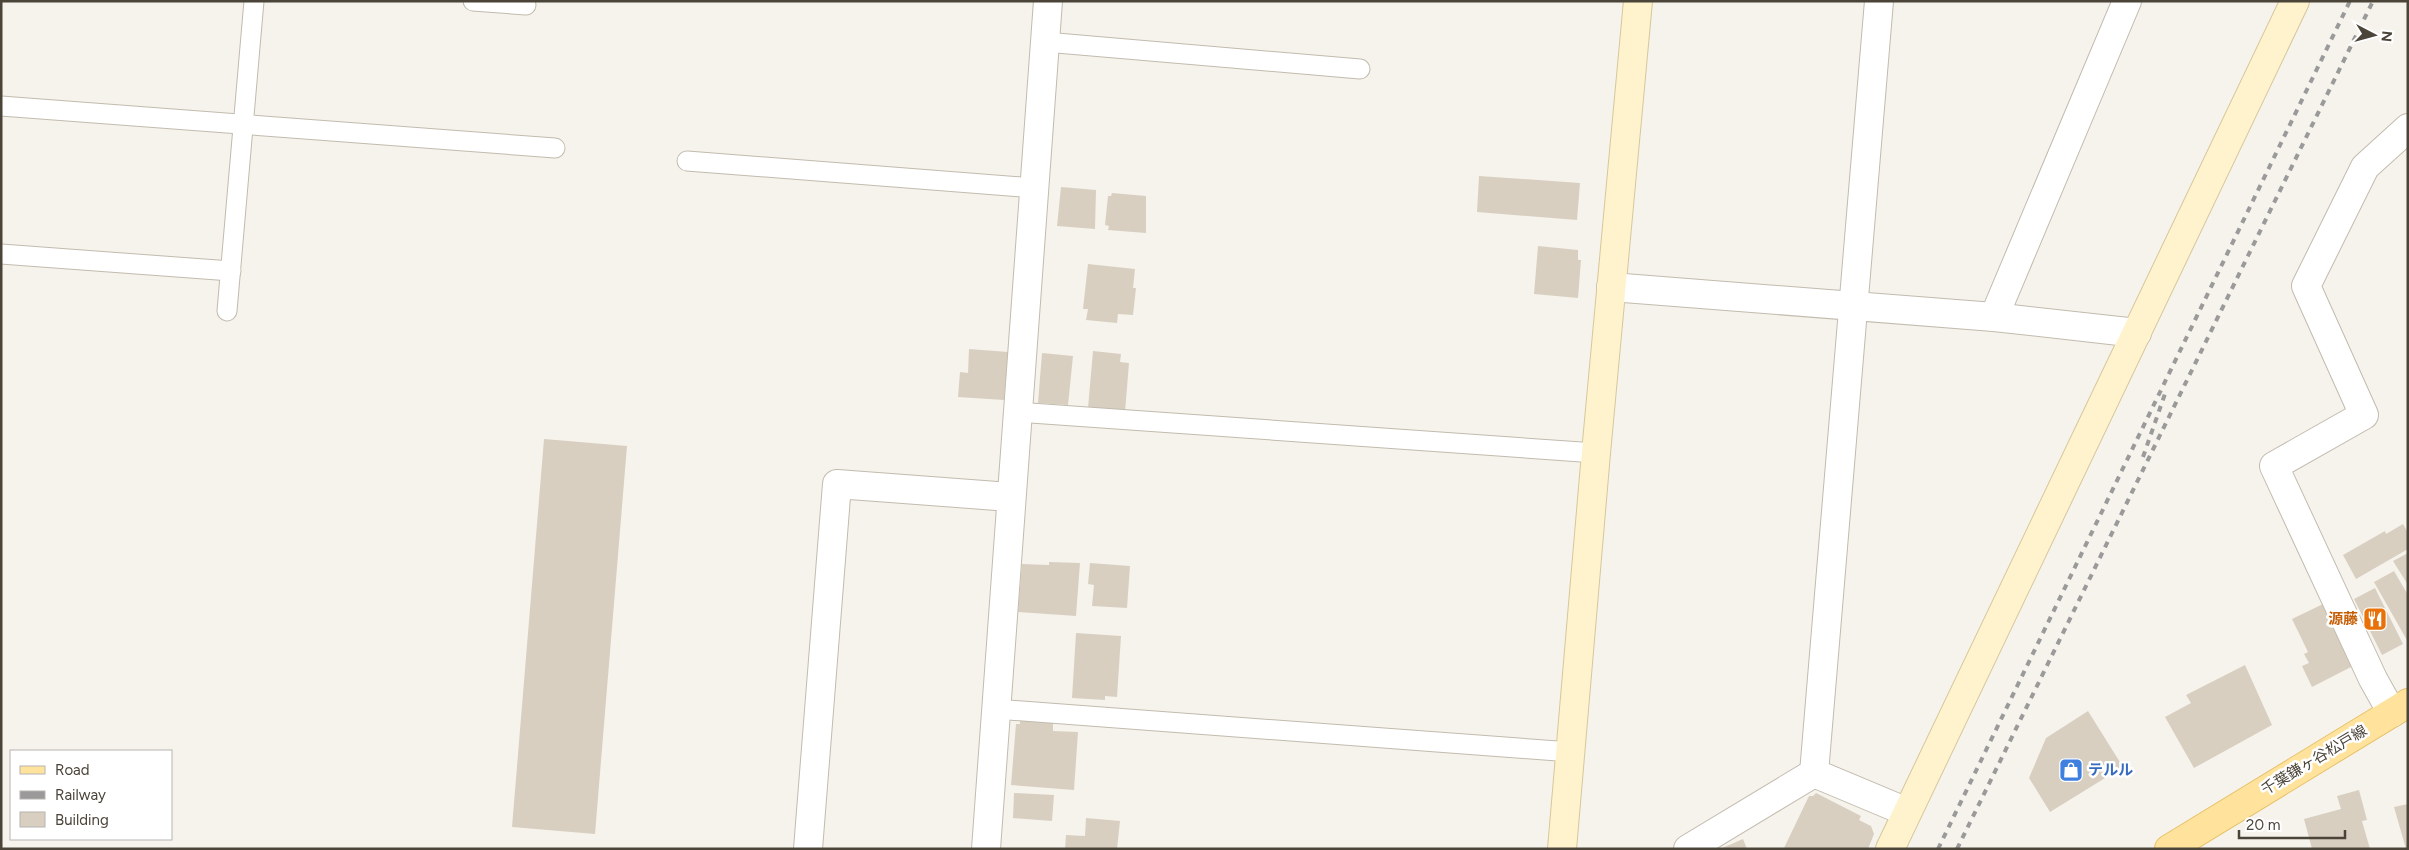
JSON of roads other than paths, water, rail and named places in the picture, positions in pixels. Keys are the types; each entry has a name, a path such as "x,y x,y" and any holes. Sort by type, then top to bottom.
{"main road":[{"name":"千葉鎌ヶ谷松戸線","path":"2168,849 2400,708"}],"street":[{"path":"986,849 1016,412 1035,188 1048,1"},
{"path":"1562,849 1638,1"},
{"path":"1814,773 1880,1"},
{"path":"1994,317 2127,1"},
{"path":"1890,849 2295,1"},
{"path":"2400,708 2373,679 2274,466 2364,415 2306,286 2365,167 2408,128"},
{"path":"1611,287 1994,317 2137,333"},
{"path":"808,849 837,484 1010,497"},
{"path":"1814,773 1907,812"},
{"path":"1688,849 1814,773"}],"lane":[{"path":"227,311 254,1"},
{"path":"473,1 526,5"},
{"path":"1045,42 1360,69"},
{"path":"1,106 555,148"},
{"path":"687,161 1035,188"},
{"path":"1,254 231,271"},
{"path":"1016,412 1596,454"},
{"path":"995,709 1571,752"}],"railway":[{"path":"1938,849 2350,1"},
{"path":"1957,849 2373,1"},
{"path":"2143,457 2166,391"}],"place":[{"name":"源藤","path":"2375,619"},
{"name":"テルル","path":"2071,770"}]}
